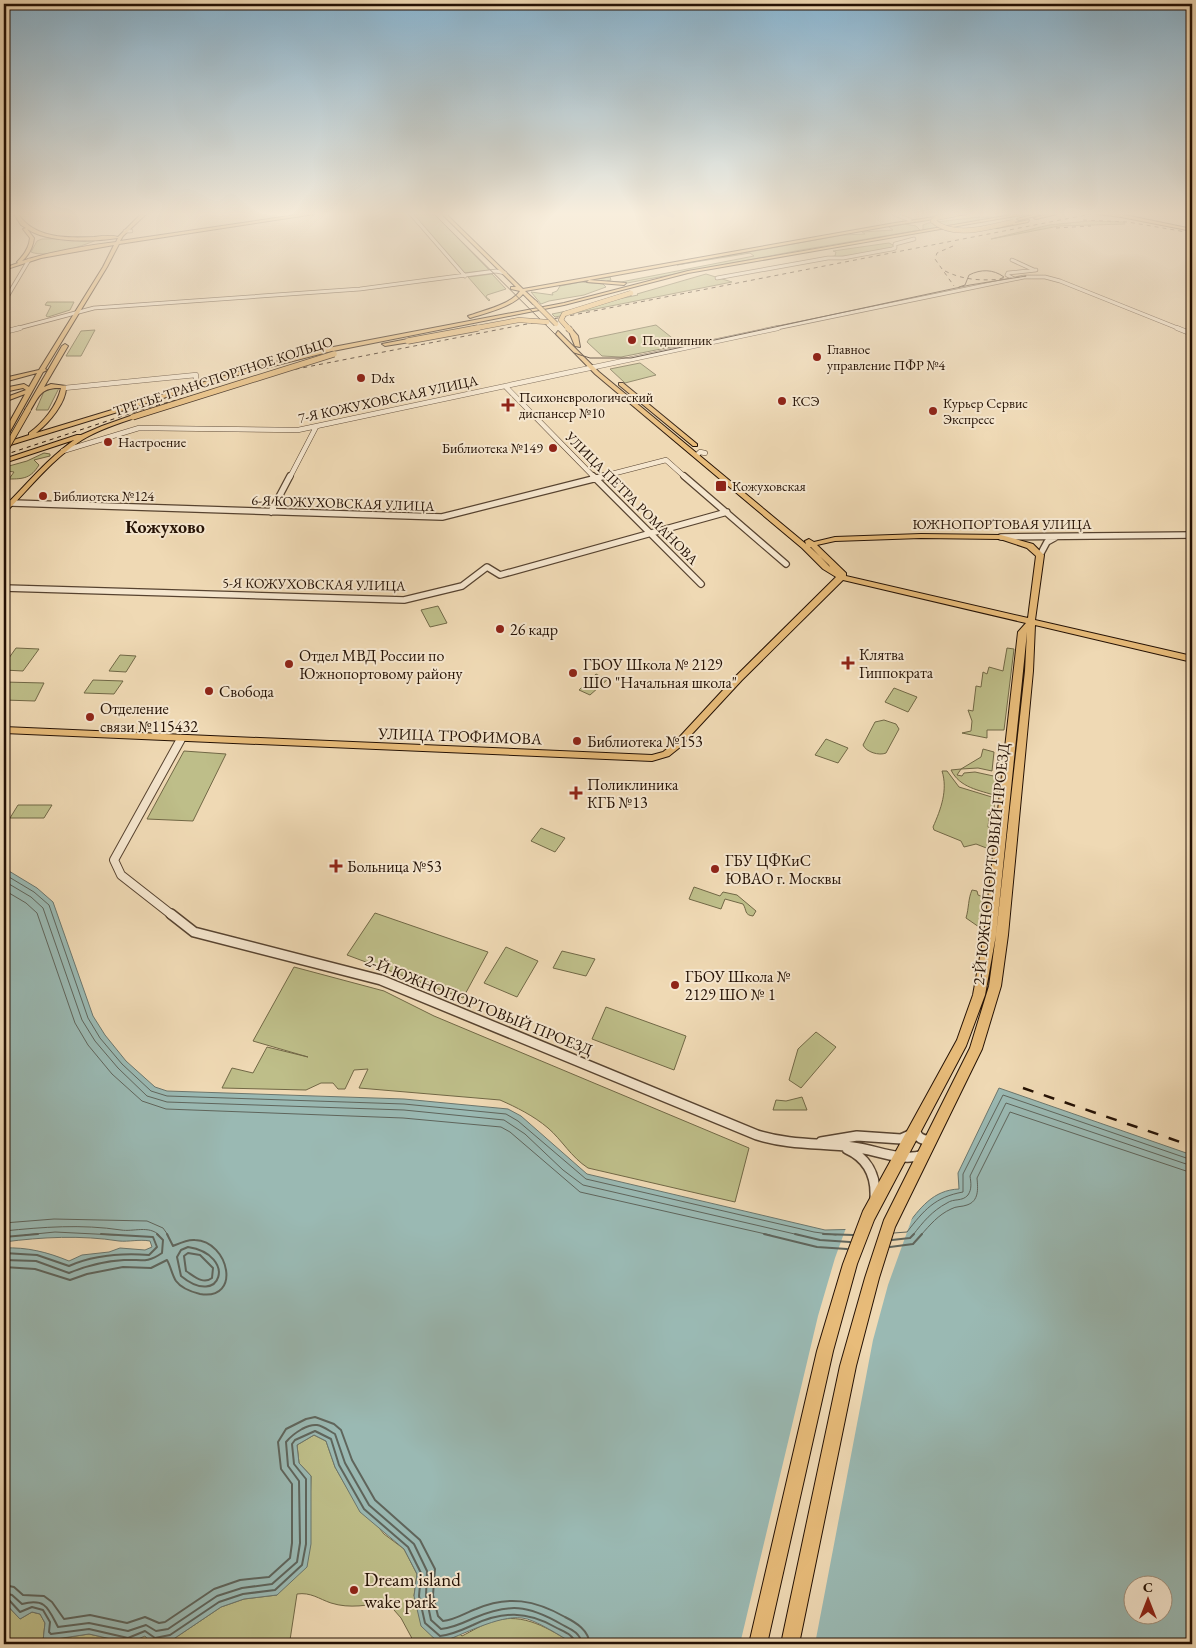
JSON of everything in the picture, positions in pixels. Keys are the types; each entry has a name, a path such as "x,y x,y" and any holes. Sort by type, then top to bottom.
{"main road":[{"path":"4,437 90,291"},
{"path":"4,452 97,291"},
{"path":"450,323 516,298 517,291"},
{"path":"518,291 547,322 561,332"},
{"path":"519,291 529,297"},
{"path":"528,291 529,303"},
{"path":"4,444 68,422 260,364 343,344 514,311 603,291"},
{"name":"ТРЕТЬЕ ТРАНСПОРТНОЕ КОЛЬЦО","path":"4,444 304,355 564,304 615,291"},
{"name":"ТРЕТЬЕ ТРАНСПОРТНОЕ КОЛЬЦО","path":"4,462 133,417 334,354 569,306 625,291"},
{"path":"580,349 570,330 560,320 564,314 639,291"},
{"path":"514,311 497,310 503,304 529,303 580,349 596,367 690,449 843,573 841,578"},
{"path":"349,350 408,342 523,320 547,322"},
{"path":"260,364 304,355"},
{"path":"596,367 698,447 808,545 826,568 831,578 830,587"},
{"path":"4,380 50,370"},
{"path":"46,377 48,382 64,387"},
{"path":"4,388 24,386 30,390"},
{"path":"39,391 51,386 64,387"},
{"path":"31,434 41,428 64,387"},
{"path":"4,401 30,390"},
{"path":"4,401 21,398 23,402"},
{"path":"48,418 51,423 68,422"},
{"path":"4,462 36,453 111,425"},
{"path":"4,511 53,460 87,435"},
{"path":"36,453 54,453 55,457 53,460"},
{"name":"ЮЖНОПОРТОВАЯ УЛИЦА","path":"808,545 835,539 872,537 1001,537"},
{"path":"1001,537 1030,546 1040,555 1031,622"},
{"path":"826,568 841,578 1192,659"},
{"name":"УЛИЦА ТРОФИМОВА","path":"4,730 637,758 659,756 676,746 739,678 841,578"},
{"name":"2-Й ЮЖНОПОРТОВЫЙ ПРОЕЗД","path":"758,1644 825,1352 850,1264 875,1202 962,1042 979,995 989,939 1022,632 1031,622"},
{"name":"2-Й ЮЖНОПОРТОВЫЙ ПРОЕЗД","path":"790,1644 848,1366 861,1314 889,1226 976,1049 995,986 1002,935 1031,642 1031,622"},
{"path":"1021,640 1026,638 1031,642"}],"street":[{"path":"4,332 87,309 334,291"},
{"name":"7-Я КОЖУХОВСКАЯ УЛИЦА","path":"64,451 138,428 293,431 316,427 957,291"},
{"name":"7-Я КОЖУХОВСКАЯ УЛИЦА","path":"1085,291 1192,334"},
{"path":"32,324 58,320 67,321 70,324"},
{"path":"64,387 196,375 196,383"},
{"name":"УЛИЦА ПЕТРА РОМАНОВА","path":"505,386 701,584"},
{"path":"270,512 316,427"},
{"path":"690,449 696,450 698,447"},
{"path":"697,455 700,452 705,453"},
{"name":"6-Я КОЖУХОВСКАЯ УЛИЦА","path":"12,503 442,517 666,460 727,512"},
{"path":"727,512 786,564"},
{"name":"5-Я КОЖУХОВСКАЯ УЛИЦА","path":"4,588 404,600 462,586 487,567 500,575 727,512"},
{"name":"ЮЖНОПОРТОВАЯ УЛИЦА","path":"1001,537 1192,535"},
{"path":"1040,555 1047,542 1056,537"},
{"name":"2-Й ЮЖНОПОРТОВЫЙ ПРОЕЗД","path":"182,739 114,860 121,875 194,932 381,980 746,1132 768,1139 862,1148 898,1159 915,1158 924,1155"},
{"path":"916,1127 918,1136 921,1139 929,1140 934,1134"},
{"name":"2-Й ЮЖНОПОРТОВЫЙ ПРОЕЗД","path":"834,1144 857,1136 901,1139 916,1127"},
{"name":"2-Й ЮЖНОПОРТОВЫЙ ПРОЕЗД","path":"834,1144 852,1150 864,1159 874,1180 875,1202"}],"green space":[{"path":"480,291 500,291 487,295 486,297 489,301"},
{"path":"557,291 595,291 541,304 531,292 553,295 552,293"},
{"path":"648,291 687,291 555,317 552,314 638,295"},
{"path":"47,302 74,302 70,310 48,317 46,316 51,306 45,305"},
{"name":"Подшипник","path":"656,325 681,345 621,357 602,356 587,342 589,339"},
{"path":"95,330 81,356 66,356 81,331"},
{"path":"640,363 656,375 625,383 610,369"},
{"path":"59,388 48,410 36,410 45,389"},
{"path":"44,453 50,454 50,456 34,460 39,465 30,475 23,478 9,479 14,472 7,471 9,466 27,461"},
{"path":"438,606 447,623 430,627 421,610"},
{"path":"16,648 39,649 23,671 4,670 4,665"},
{"path":"1007,648 1014,649 1004,730 987,730 987,738 962,733 971,731 972,721 968,710 973,711 976,686 981,687 983,672 987,674 989,667 1003,671"},
{"path":"120,655 136,656 126,672 109,671"},
{"path":"596,674 607,680 590,695 579,690"},
{"path":"93,680 123,681 114,694 84,693"},
{"path":"4,682 44,683 35,701 4,700"},
{"path":"894,688 917,697 908,712 885,702"},
{"path":"884,720 896,724 899,729 886,753 873,753 863,745 875,722"},
{"path":"826,739 848,748 838,763 815,755"},
{"path":"983,749 994,752 992,771 978,768 961,769 981,757"},
{"path":"184,751 226,754 193,821 147,819"},
{"path":"961,769 957,775 962,776 964,773 975,772 998,777 997,796 971,788 959,781 951,770"},
{"path":"942,771 947,771 959,787 995,798 993,818 989,818 988,827 992,829 989,849 976,844 964,847 961,841 934,830 933,827 944,792"},
{"path":"18,805 52,805 44,818 10,818"},
{"path":"541,828 565,838 555,852 531,841"},
{"path":"694,887 720,896 723,892 737,895 756,911 753,916 750,915 743,904 725,899 721,909 689,899"},
{"path":"972,890 977,891 978,895 983,897 979,927 966,918"},
{"path":"375,913 488,952 463,998 347,955"},
{"path":"506,947 538,961 517,997 484,983"},
{"path":"562,951 595,959 586,976 553,968"},
{"path":"294,967 384,991 434,1016 749,1148 735,1202 588,1168 543,1124 525,1112 500,1100 359,1088 368,1069 354,1070 345,1089 338,1089 333,1083 321,1083 306,1090 222,1088 232,1068 253,1073 267,1047 308,1057 253,1041"},
{"path":"606,1007 686,1036 674,1070 592,1039"},
{"path":"816,1032 836,1047 801,1088 789,1080 798,1049"},
{"path":"802,1097 807,1110 773,1110 776,1100 786,1101"},
{"path":"314,1435 326,1441 335,1467 347,1488 384,1534 404,1549 417,1574 414,1596 462,1636 490,1622 516,1619 526,1620 546,1628 574,1644 415,1644 401,1618 387,1602 345,1606 311,1595 297,1594 290,1640 277,1644 4,1644 4,1602 20,1619 32,1612 40,1614 45,1623 43,1641 89,1634 129,1643 145,1635 172,1640 221,1607 244,1599 277,1595 310,1507 311,1476 299,1463 297,1445"}],"water":[{"path":"4,868 37,888 53,902 93,1016 105,1035 126,1061 155,1087 167,1091 404,1099 508,1109 521,1116 587,1174 825,1230 905,1228 928,1201 942,1193 959,1189 958,1173 999,1088 1192,1155 1192,1644 574,1644 534,1622 522,1618 492,1622 439,1643 421,1626 414,1596 417,1574 404,1549 360,1512 335,1467 326,1441 314,1435 297,1445 299,1463 311,1476 311,1544 307,1567 277,1595 244,1599 221,1607 172,1640 151,1643 145,1636 129,1643 89,1634 43,1641 45,1623 40,1614 32,1612 20,1619 4,1602 4,1248 21,1248 37,1251 69,1261 82,1255 109,1252 120,1248 145,1250 152,1247 150,1241 146,1240 123,1241 76,1237 4,1242"}],"pier":[{"path":"915,1210 888,1285 873,1340 815,1644 740,1644 818,1316 846,1228 903,1225"}],"tram line":[{"path":"511,291 574,353 590,358 631,358 943,291"}],"railway":[{"path":"4,455 147,408 281,372 697,291"},
{"path":"1189,291 1188,294 1192,303"},
{"path":"1023,1088 1192,1146"}],"place":[{"name":"Подшипник","path":"632,340"},
{"name":"Главное управление ПФР №4","path":"817,357"},
{"name":"Ddx","path":"361,378"},
{"name":"КСЭ","path":"782,401"},
{"name":"Психоневрологический диспансер №10","path":"508,405"},
{"name":"Курьер Сервис Экспресс","path":"933,411"},
{"name":"Настроение","path":"108,442"},
{"name":"Библиотека №149","path":"553,448"},
{"name":"Кожуховская","path":"721,486"},
{"name":"Библиотека №124","path":"43,496"},
{"name":"26 кадр","path":"500,629"},
{"name":"Клятва Гиппократа","path":"848,663"},
{"name":"Отдел МВД России по Южнопортовому району","path":"289,664"},
{"name":"ГБОУ Школа № 2129 ШО \"Начальная школа\"","path":"573,673"},
{"name":"Свобода","path":"209,691"},
{"name":"Отделение связи №115432","path":"90,717"},
{"name":"Библиотека №153","path":"577,741"},
{"name":"Поликлиника КГБ №13","path":"576,793"},
{"name":"Больница №53","path":"336,866"},
{"name":"ГБУ ЦФКиС ЮВАО г. Москвы","path":"715,869"},
{"name":"ГБОУ Школа № 2129 ШО № 1","path":"675,985"},
{"name":"Dream island wake park","path":"354,1590"}],"district":[{"name":"Кожухово","path":"165,526"}]}
